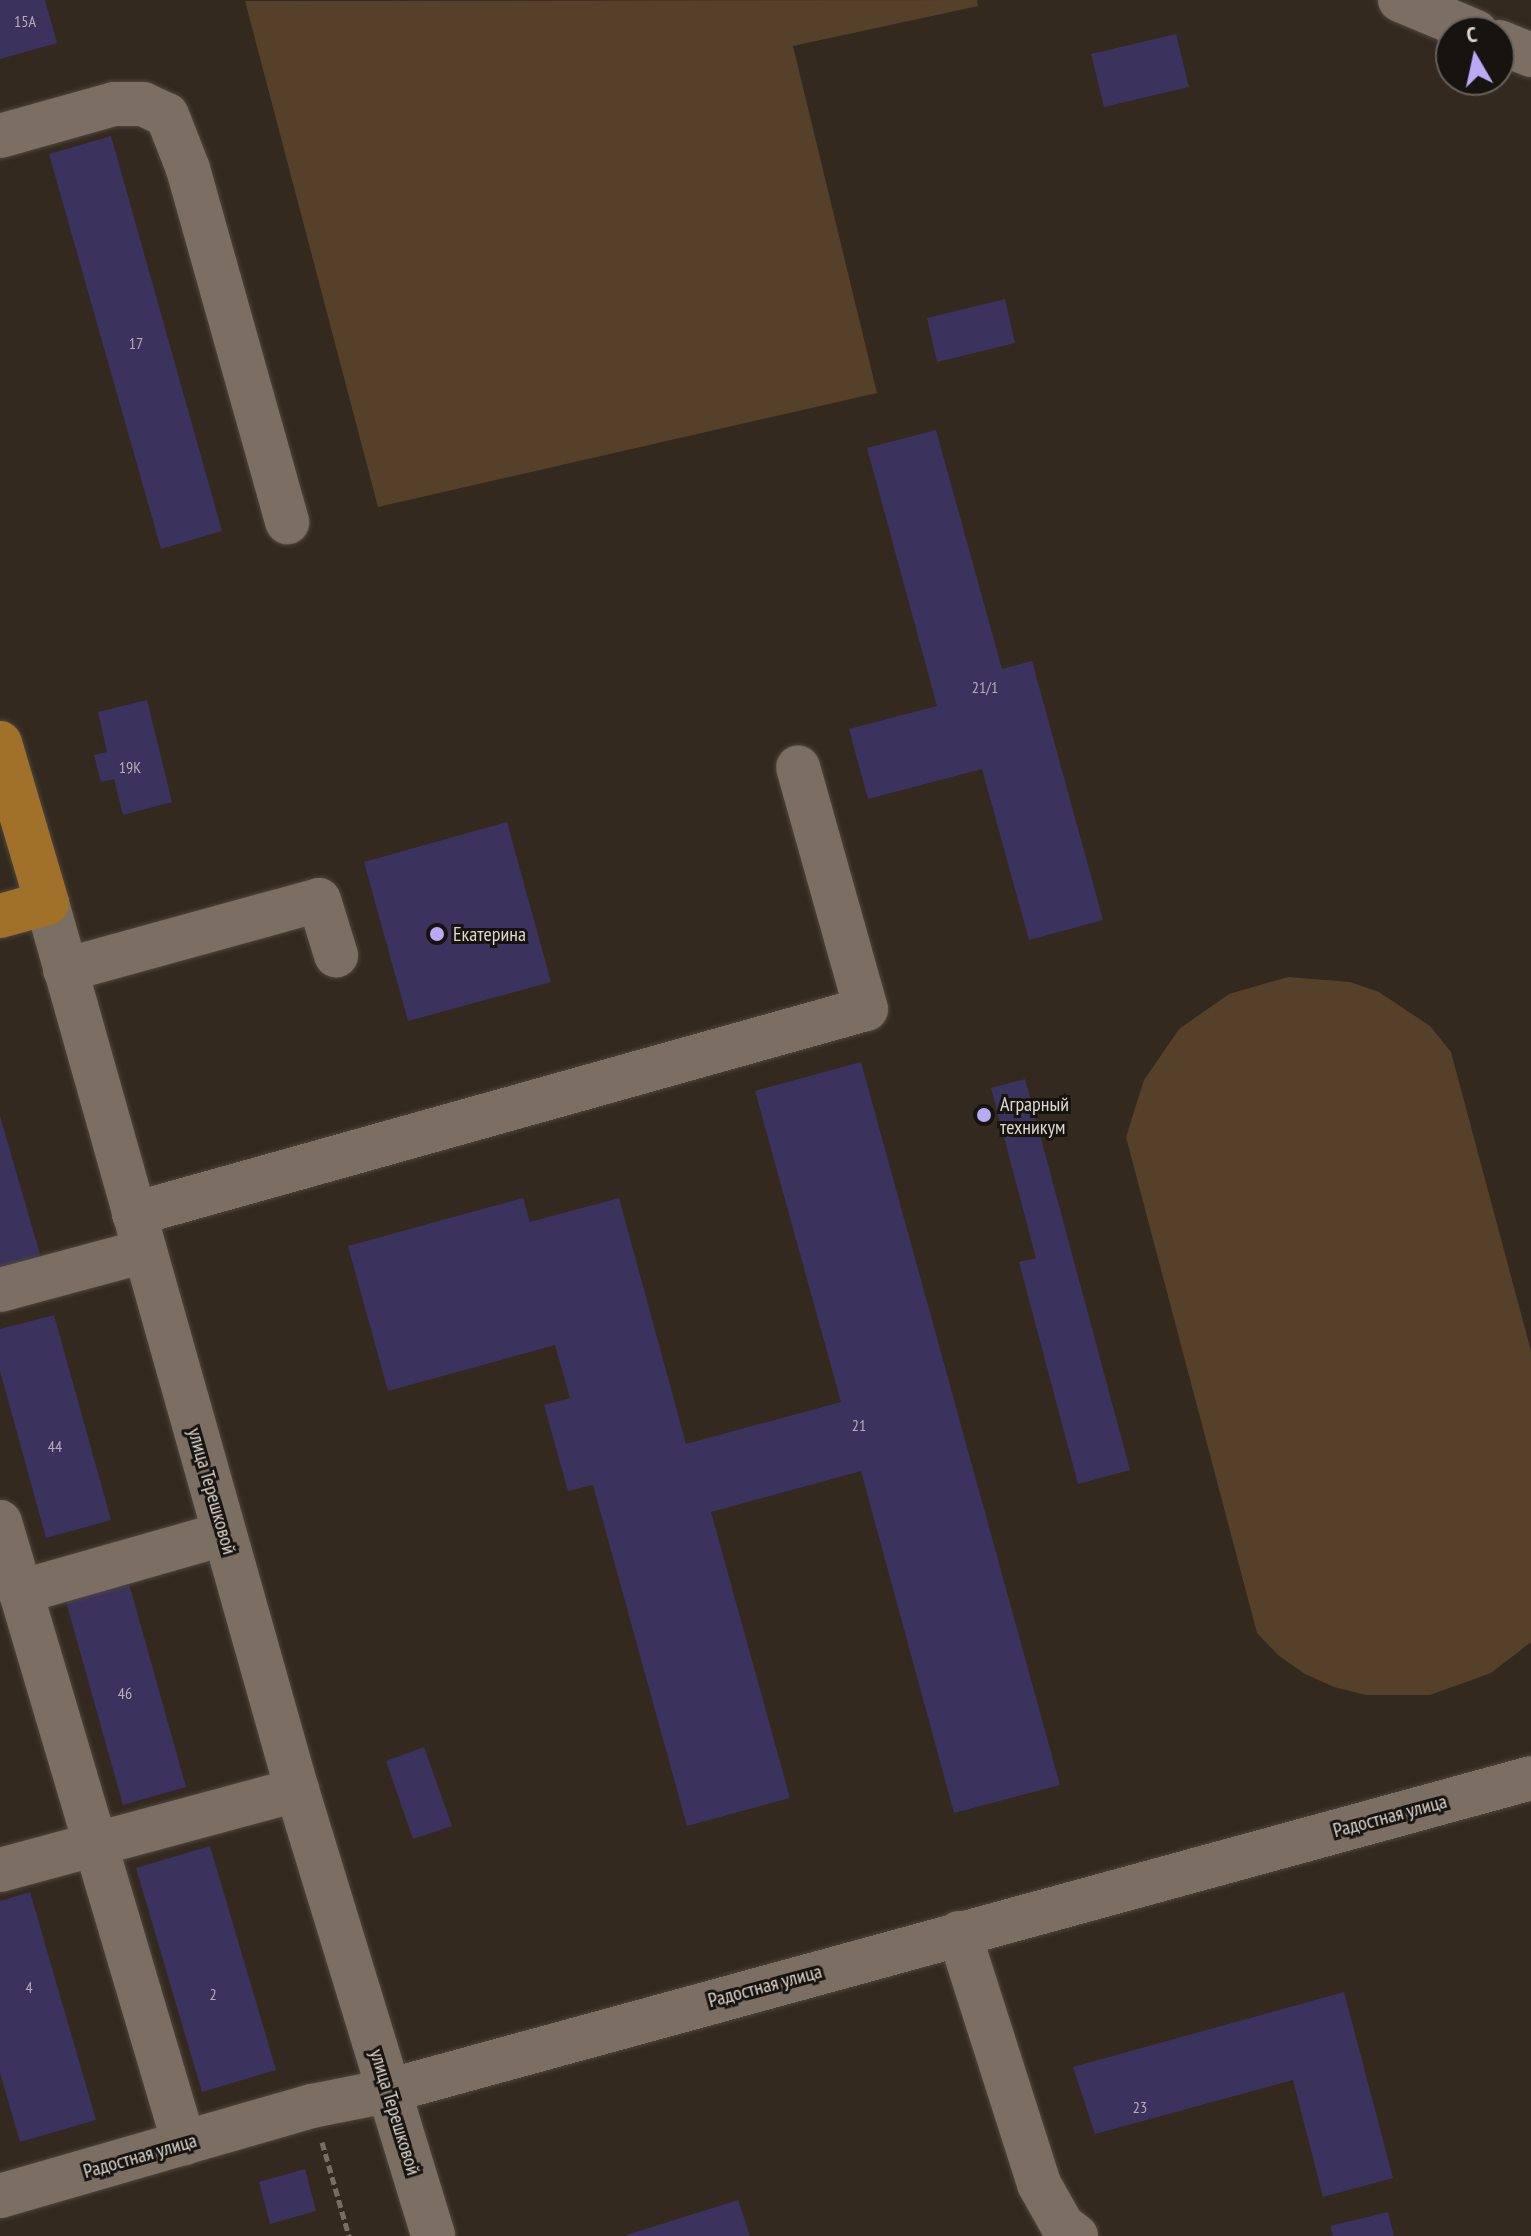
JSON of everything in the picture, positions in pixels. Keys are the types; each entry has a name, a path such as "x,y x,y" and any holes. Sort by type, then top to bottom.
{"main road":[{"name":"улица Терешковой","path":"0,743 47,903"},
{"path":"0,916 47,903"}],"street":[{"path":"1400,0 1438,16"},
{"path":"0,136 114,104 143,104 167,115 188,169 287,522"},
{"path":"0,1290 140,1232 866,1009 798,767"},
{"path":"65,970 319,900 336,955"},
{"name":"улица Терешковой","path":"47,903 223,1534 388,2091 427,2234"},
{"path":"0,1522 93,1845 184,2143"},
{"path":"20,1592 223,1534"},
{"name":"Радостная улица","path":"0,2196 312,2106 388,2091 1531,1778"},
{"path":"0,1870 297,1790"},
{"path":"959,1933 1039,2184 1062,2225 1076,2236"}],"path":[{"path":"312,2106 349,2236"}],"shaded area":[{"path":"977,0 978,6 793,46 877,393 378,507 245,1"},
{"path":"1288,977 1350,982 1379,992 1430,1026 1451,1052 1531,1351 1531,1642 1491,1673 1430,1695 1366,1695 1334,1687 1305,1674 1278,1655 1257,1633 1126,1137 1144,1080 1179,1029 1229,994"}],"building":[{"path":"0,0 45,0 57,43 0,59"},
{"path":"1176,34 1189,87 1104,107 1091,54"},
{"path":"111,136 222,531 161,549 49,154"},
{"path":"1005,299 1015,343 937,362 927,318"},
{"path":"936,430 1002,669 1032,661 1103,920 1029,940 982,769 868,799 849,729 937,706 867,448"},
{"path":"147,700 172,802 123,815 114,779 101,782 94,755 107,752 98,712"},
{"path":"507,822 551,982 408,1021 364,862"},
{"path":"861,1062 1060,1785 954,1813 861,1471 711,1512 790,1798 687,1826 593,1485 568,1491 544,1405 570,1398 555,1345 388,1391 348,1246 523,1198 530,1222 619,1198 686,1444 841,1402 755,1091"},
{"path":"1025,1079 1130,1470 1078,1484 1019,1262 1036,1258 991,1088"},
{"path":"0,1116 41,1258 0,1269"},
{"path":"54,1315 111,1520 46,1538 0,1371 0,1329"},
{"path":"128,1580 186,1787 123,1805 65,1598"},
{"path":"424,1747 452,1826 413,1839 386,1761"},
{"path":"210,1846 276,2070 202,2092 136,1868"},
{"path":"30,1892 96,2120 20,2142 0,2073 0,1901"},
{"path":"1344,1992 1393,2178 1323,2197 1293,2080 1095,2134 1073,2067"},
{"path":"305,2169 316,2211 270,2224 259,2182"},
{"path":"738,2200 750,2236 627,2236 627,2235"},
{"path":"1388,2212 1394,2236 1333,2236 1330,2226"}],"place":[{"name":"Екатерина","path":"437,934"},
{"name":"Аграрный техникум","path":"984,1115"}]}
